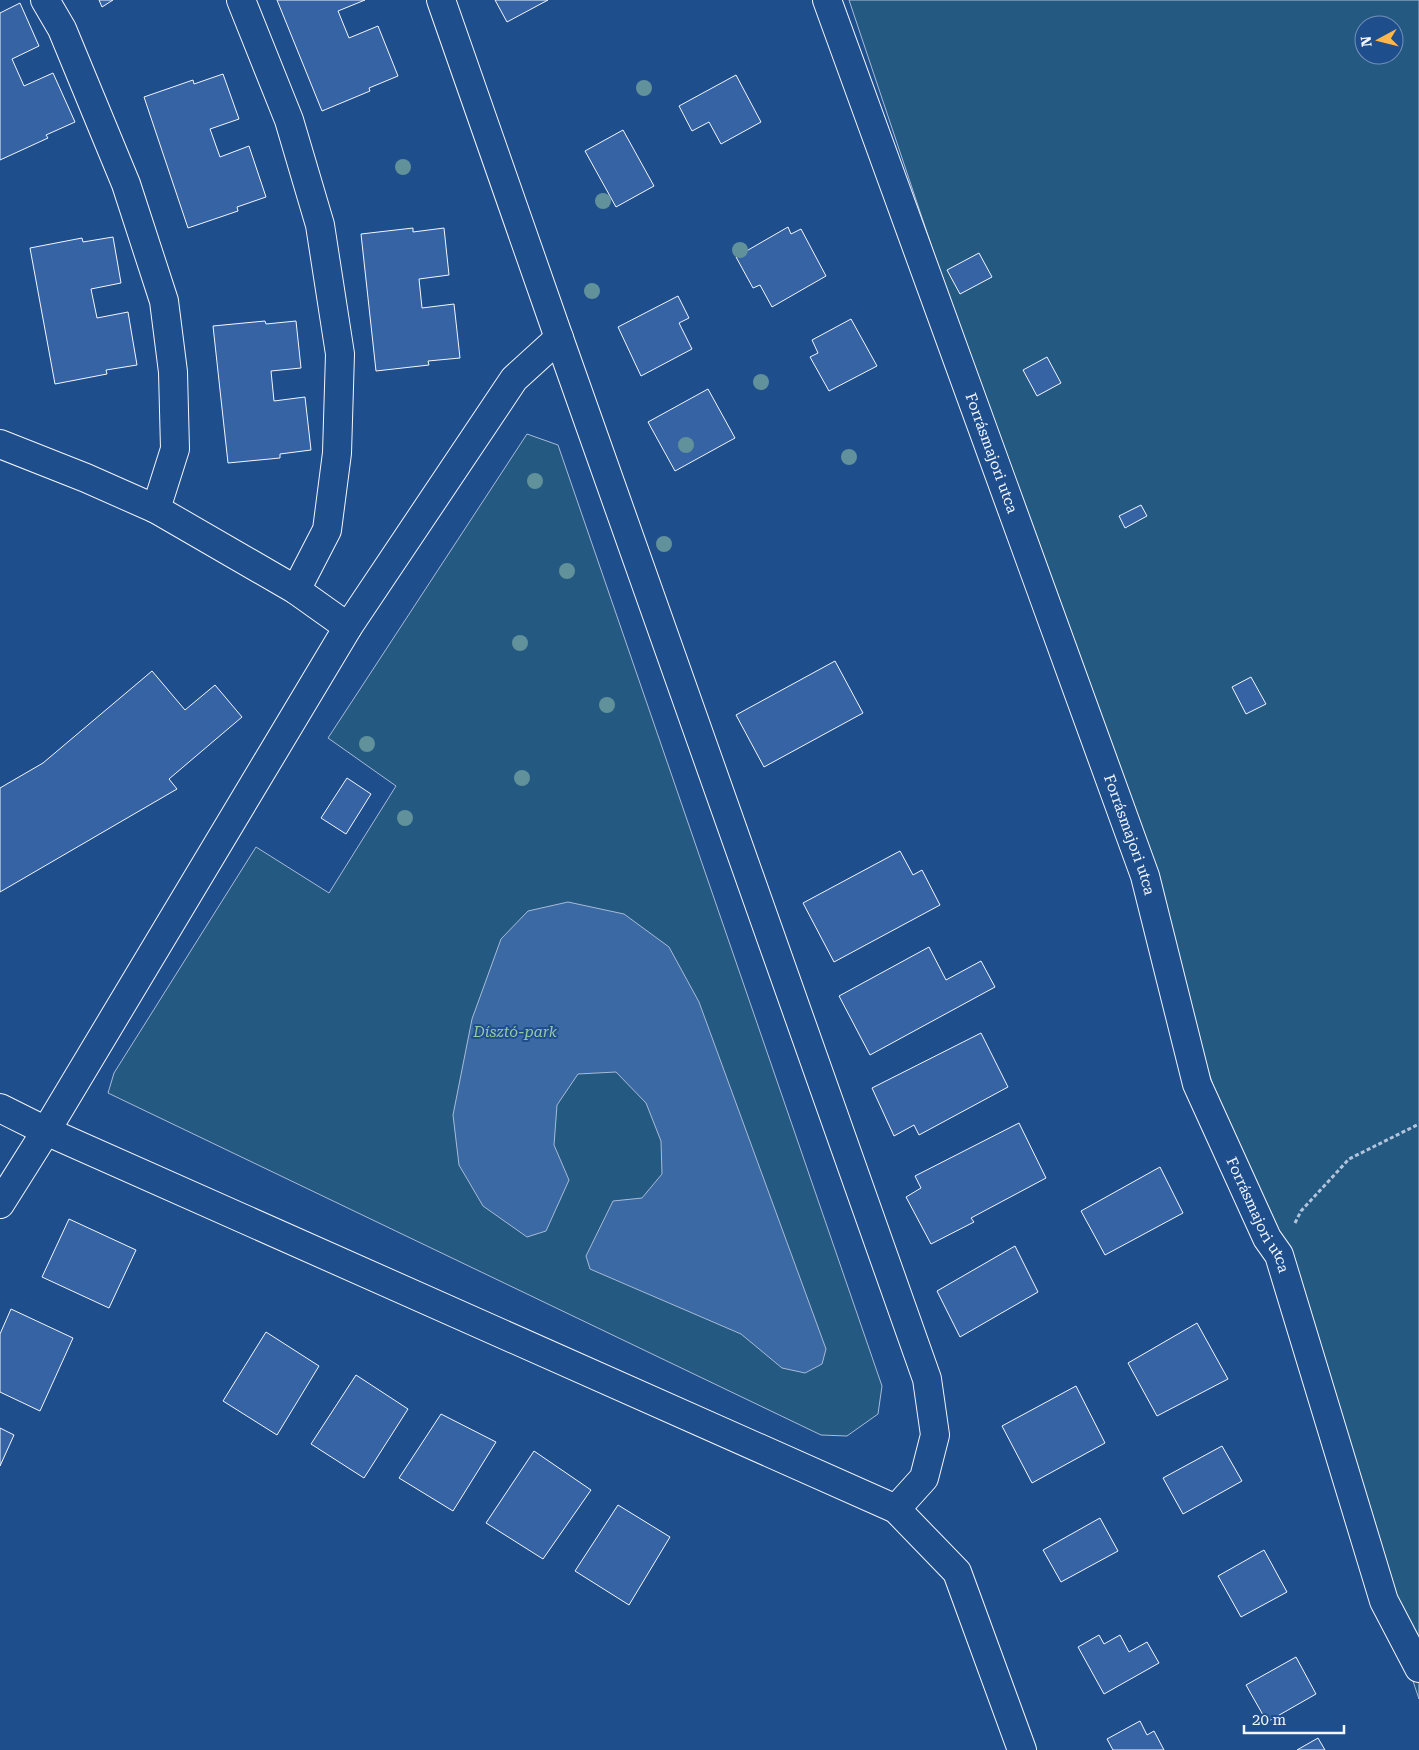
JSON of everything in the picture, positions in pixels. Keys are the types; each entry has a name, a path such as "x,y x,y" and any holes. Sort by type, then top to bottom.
{"street":[{"path":"45,0 62,29 126,184 164,302 174,372 175,449 156,509"},
{"path":"241,0 289,120 320,225 340,354 337,453 327,530 296,590"},
{"path":"441,0 927,1378 935,1435 924,1478 896,1509"},
{"name":"Forrásmajori utca","path":"827,0 1145,876 1197,1084 1267,1238 1279,1255 1384,1601 1419,1668"},
{"path":"0,1204 348,627 514,379 559,338"},
{"path":"0,444 86,478 156,509 296,590 348,627"},
{"path":"0,1108 896,1509 957,1572 1022,1750"}],"path":[{"path":"1279,1255 1301,1211 1350,1159 1419,1124"}],"green space":[{"path":"849,0 1419,0 1419,1699"},
{"name":"Dísztó-park","path":"527,434 558,445 882,1386 878,1414 847,1436 821,1435 108,1093 114,1073 256,847 329,893 396,786 328,738"}],"shaded area":[{"path":"568,902 624,914 669,947 699,1002 826,1349 822,1364 805,1373 782,1368 741,1334 590,1269 586,1256 613,1201 642,1198 662,1174 661,1141 646,1103 616,1072 578,1074 557,1105 554,1145 569,1180 546,1231 527,1237 483,1206 459,1165 453,1115 472,1019 501,939 528,911"}],"building":[{"path":"99,0 113,0 102,7"},
{"path":"277,0 365,0 338,11 349,38 378,26 398,76 369,88 370,91 322,111"},
{"path":"495,0 548,0 507,22"},
{"path":"20,3 39,46 12,59 24,86 53,73 75,122 46,135 48,138 0,160 0,13"},
{"path":"223,74 239,119 210,129 220,157 249,146 266,197 237,207 238,211 188,228 144,97 193,80 194,84"},
{"path":"736,75 761,122 721,144 709,122 692,131 679,106"},
{"path":"623,130 654,186 616,207 585,151"},
{"path":"788,227 791,234 801,229 826,276 772,307 760,285 753,288 736,257"},
{"path":"413,228 413,232 444,228 449,275 419,279 422,308 454,304 460,358 428,361 429,365 376,371 361,234"},
{"path":"113,237 121,283 91,289 97,318 128,312 137,365 106,370 107,374 55,384 30,248 82,238 83,242"},
{"path":"979,253 992,277 960,294 947,270"},
{"path":"678,296 689,318 679,323 692,349 641,376 618,327"},
{"path":"851,319 877,366 829,391 810,357 818,353 812,340"},
{"path":"265,321 266,324 296,321 301,368 271,371 274,401 305,397 311,450 280,454 280,458 228,463 213,326"},
{"path":"1047,357 1061,383 1037,396 1023,370"},
{"path":"708,389 735,438 675,471 648,422"},
{"path":"1141,505 1147,516 1125,528 1119,516"},
{"path":"835,661 863,713 764,767 736,715"},
{"path":"152,671 185,710 215,685 242,717 169,779 177,789 0,892 0,788 43,763"},
{"path":"1251,677 1266,704 1246,714 1232,687"},
{"path":"347,778 371,794 346,834 321,818"},
{"path":"900,851 913,875 922,870 940,905 834,962 803,903"},
{"path":"929,947 946,980 981,961 995,987 870,1055 839,996"},
{"path":"981,1033 1008,1087 919,1135 914,1125 894,1136 872,1088"},
{"path":"1019,1123 1046,1178 971,1218 974,1222 931,1244 906,1197 921,1188 915,1176"},
{"path":"1160,1167 1183,1213 1105,1255 1081,1211"},
{"path":"69,1219 136,1250 109,1308 42,1277"},
{"path":"1015,1246 1038,1292 960,1337 937,1291"},
{"path":"11,1309 73,1338 40,1411 0,1392 0,1334"},
{"path":"1197,1323 1228,1379 1157,1416 1128,1363"},
{"path":"266,1332 319,1366 277,1435 223,1401"},
{"path":"356,1375 408,1409 364,1478 311,1444"},
{"path":"1076,1386 1105,1443 1032,1483 1002,1426"},
{"path":"441,1414 496,1442 453,1511 399,1478"},
{"path":"0,1428 14,1435 0,1466"},
{"path":"1222,1446 1242,1481 1183,1514 1163,1478"},
{"path":"534,1451 591,1490 543,1559 486,1523"},
{"path":"618,1505 670,1537 629,1605 575,1571"},
{"path":"1100,1518 1118,1551 1061,1582 1043,1550"},
{"path":"1264,1550 1287,1592 1241,1617 1218,1576"},
{"path":"1099,1635 1104,1644 1120,1635 1129,1652 1147,1642 1159,1663 1104,1694 1078,1647"},
{"path":"1296,1657 1316,1694 1267,1722 1246,1685"},
{"path":"1140,1721 1147,1735 1154,1731 1164,1750 1113,1750 1107,1739"},
{"path":"1318,1738 1325,1750 1297,1750"}]}
